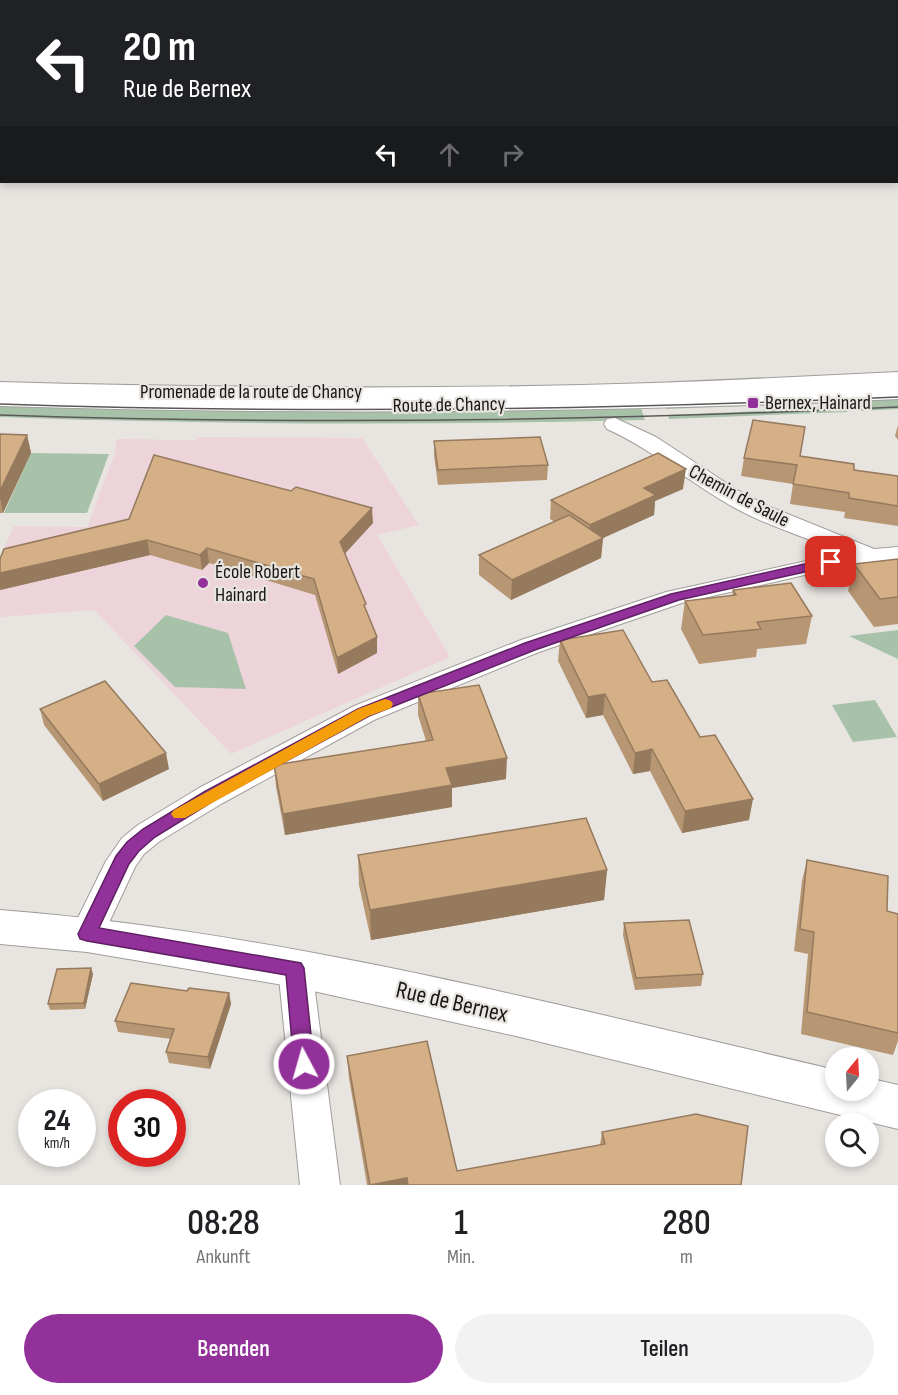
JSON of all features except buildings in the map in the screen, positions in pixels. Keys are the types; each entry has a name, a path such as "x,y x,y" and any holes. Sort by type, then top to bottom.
{"main road":[{"name":"Route de Chancy","path":"0,398 194,404 433,405 656,401 898,391"},
{"name":"Route de Chancy","path":"0,421 345,428 615,424 898,413"},
{"name":"Rue de Bernex","path":"0,927 87,934 295,968 516,1016 898,1107"}],"street":[{"name":"Promenade de la route de Chancy","path":"0,388 172,393 439,393 652,389 898,378"},
{"name":"Chemin de Saule","path":"615,424 634,432 718,489 747,505 868,556"},
{"name":"Chemin de Saule","path":"87,934 122,861 133,846 149,833 210,796 364,713 530,646 675,597 747,579 868,556 898,554"},
{"path":"295,968 320,1185"}],"shaded area":[{"name":"École Robert Hainard","path":"198,437 362,438 419,525 377,535 450,657 231,754 94,610 0,617 0,557 14,526 87,527 115,453 117,439 196,440"}],"green space":[{"path":"898,394 898,409 861,411 853,402 666,409 664,404"},
{"path":"0,402 640,405 645,420 322,423 81,420 0,417"},
{"path":"845,407 848,412 669,419 668,415"},
{"path":"31,453 109,454 87,513 4,513"},
{"path":"166,615 228,633 246,689 175,687 134,646"},
{"path":"898,630 898,659 849,636"},
{"path":"875,700 897,737 853,742 832,705"}],"tram line":[{"path":"0,404 337,410 562,408 898,397"},
{"path":"0,415 337,421 674,416 898,407"}],"slow traffic":[{"path":"180,814 364,713 385,704"}],"place":[{"name":"Bernex, Hainard","path":"753,403"},
{"name":"École Robert Hainard","path":"203,583"}],"route":[{"path":"304,1064 295,968 87,934 122,861 133,846 169,820 210,796 364,713 530,646 675,597 831,562"}]}
